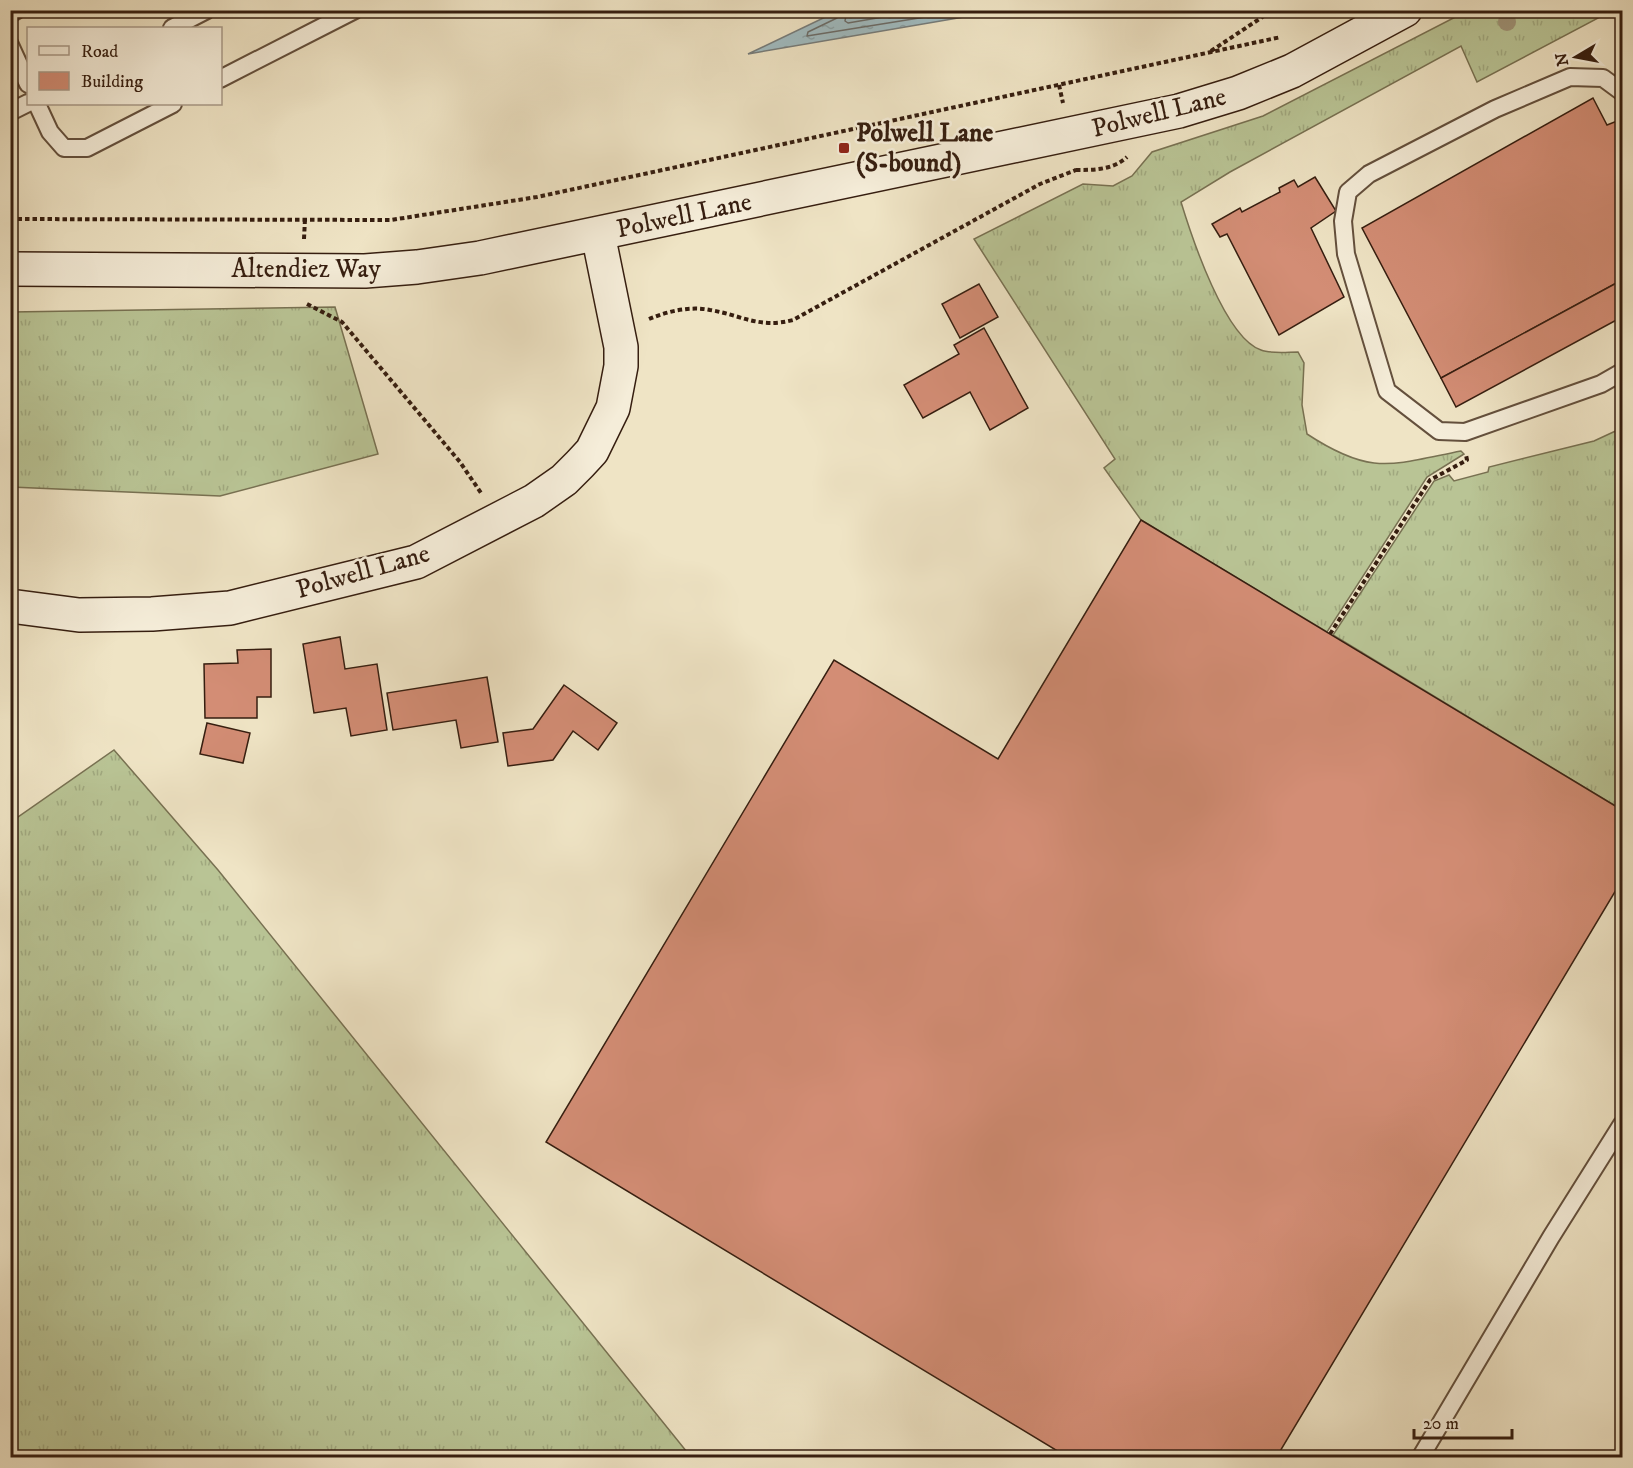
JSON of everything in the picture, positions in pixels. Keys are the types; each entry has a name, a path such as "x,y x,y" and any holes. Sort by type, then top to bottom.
{"street":[{"name":"Polwell Lane","path":"14,612 79,615 152,614 230,608 416,562 534,501 564,480 592,451 613,408 621,366 621,347 598,234 1179,111 1238,93 1292,71 1405,10"},
{"name":"Altendiez Way","path":"10,269 365,272 480,258 598,234"}],"lane":[{"path":"10,14 17,10"},
{"path":"174,27 207,10"},
{"path":"222,78 356,10"},
{"path":"10,45 27,82"},
{"path":"1623,92 1603,78 1570,77 1495,109 1379,169 1348,192 1343,221 1346,254 1387,391 1439,431 1461,432 1601,384 1623,372"},
{"path":"10,112 27,104"},
{"path":"38,105 50,132 64,148 87,148 171,105"},
{"path":"1420,1458 1551,1237 1623,1124"}],"path":[{"path":"1207,54 1273,10"},
{"path":"10,219 391,220 537,197 1288,36"},
{"path":"641,322 693,309 710,310 759,324 775,325 793,320 1040,184 1076,170 1071,134 1059,85"},
{"path":"304,246 305,219"},
{"path":"304,303 342,322 460,462 485,499"},
{"path":"1330,634 1430,480 1467,460 1461,432"}],"green space":[{"path":"1599,10 1602,16 1477,82 1461,46 1230,172 1181,202 1212,285 1235,327 1248,342 1261,350 1298,352 1304,363 1302,405 1307,434 1329,447 1365,462 1398,463 1461,451 1464,454 1427,477 1327,632 1141,520 1104,468 1115,459 974,239 1083,184 1113,186 1132,176 1152,152 1263,116 1467,11"},
{"path":"335,307 378,454 220,496 11,487 11,312"},
{"path":"1622,428 1622,810 1333,635 1434,481 1449,475 1454,481 1488,472 1489,467 1594,441"},
{"path":"114,750 218,870 691,1457 11,1457 11,822"}],"water":[{"path":"838,10 999,11 748,54"}],"building":[{"path":"1593,98 1607,125 1622,119 1622,280 1441,378 1362,228"},
{"path":"1315,177 1336,211 1311,228 1344,297 1279,335 1227,234 1220,237 1212,224 1240,208 1242,212 1280,192 1279,188 1294,180 1298,187"},
{"path":"1622,280 1622,317 1456,407 1441,378"},
{"path":"979,284 998,317 960,338 942,304"},
{"path":"984,328 1028,408 990,430 970,392 923,418 904,385 959,354 954,345"},
{"path":"1141,520 1622,810 1622,880 1276,1458 1069,1458 546,1142 834,660 998,759"},
{"path":"340,637 345,669 377,664 387,730 351,736 346,708 314,713 303,644"},
{"path":"271,649 271,697 257,697 257,718 205,718 204,664 238,663 237,650"},
{"path":"487,677 498,742 461,748 456,720 393,730 387,693"},
{"path":"564,685 617,723 598,750 573,731 553,760 508,766 503,733 533,729"},
{"path":"207,723 250,733 243,763 200,754"}],"place":[{"name":"Polwell Lane (S-bound)","path":"844,148"}]}
